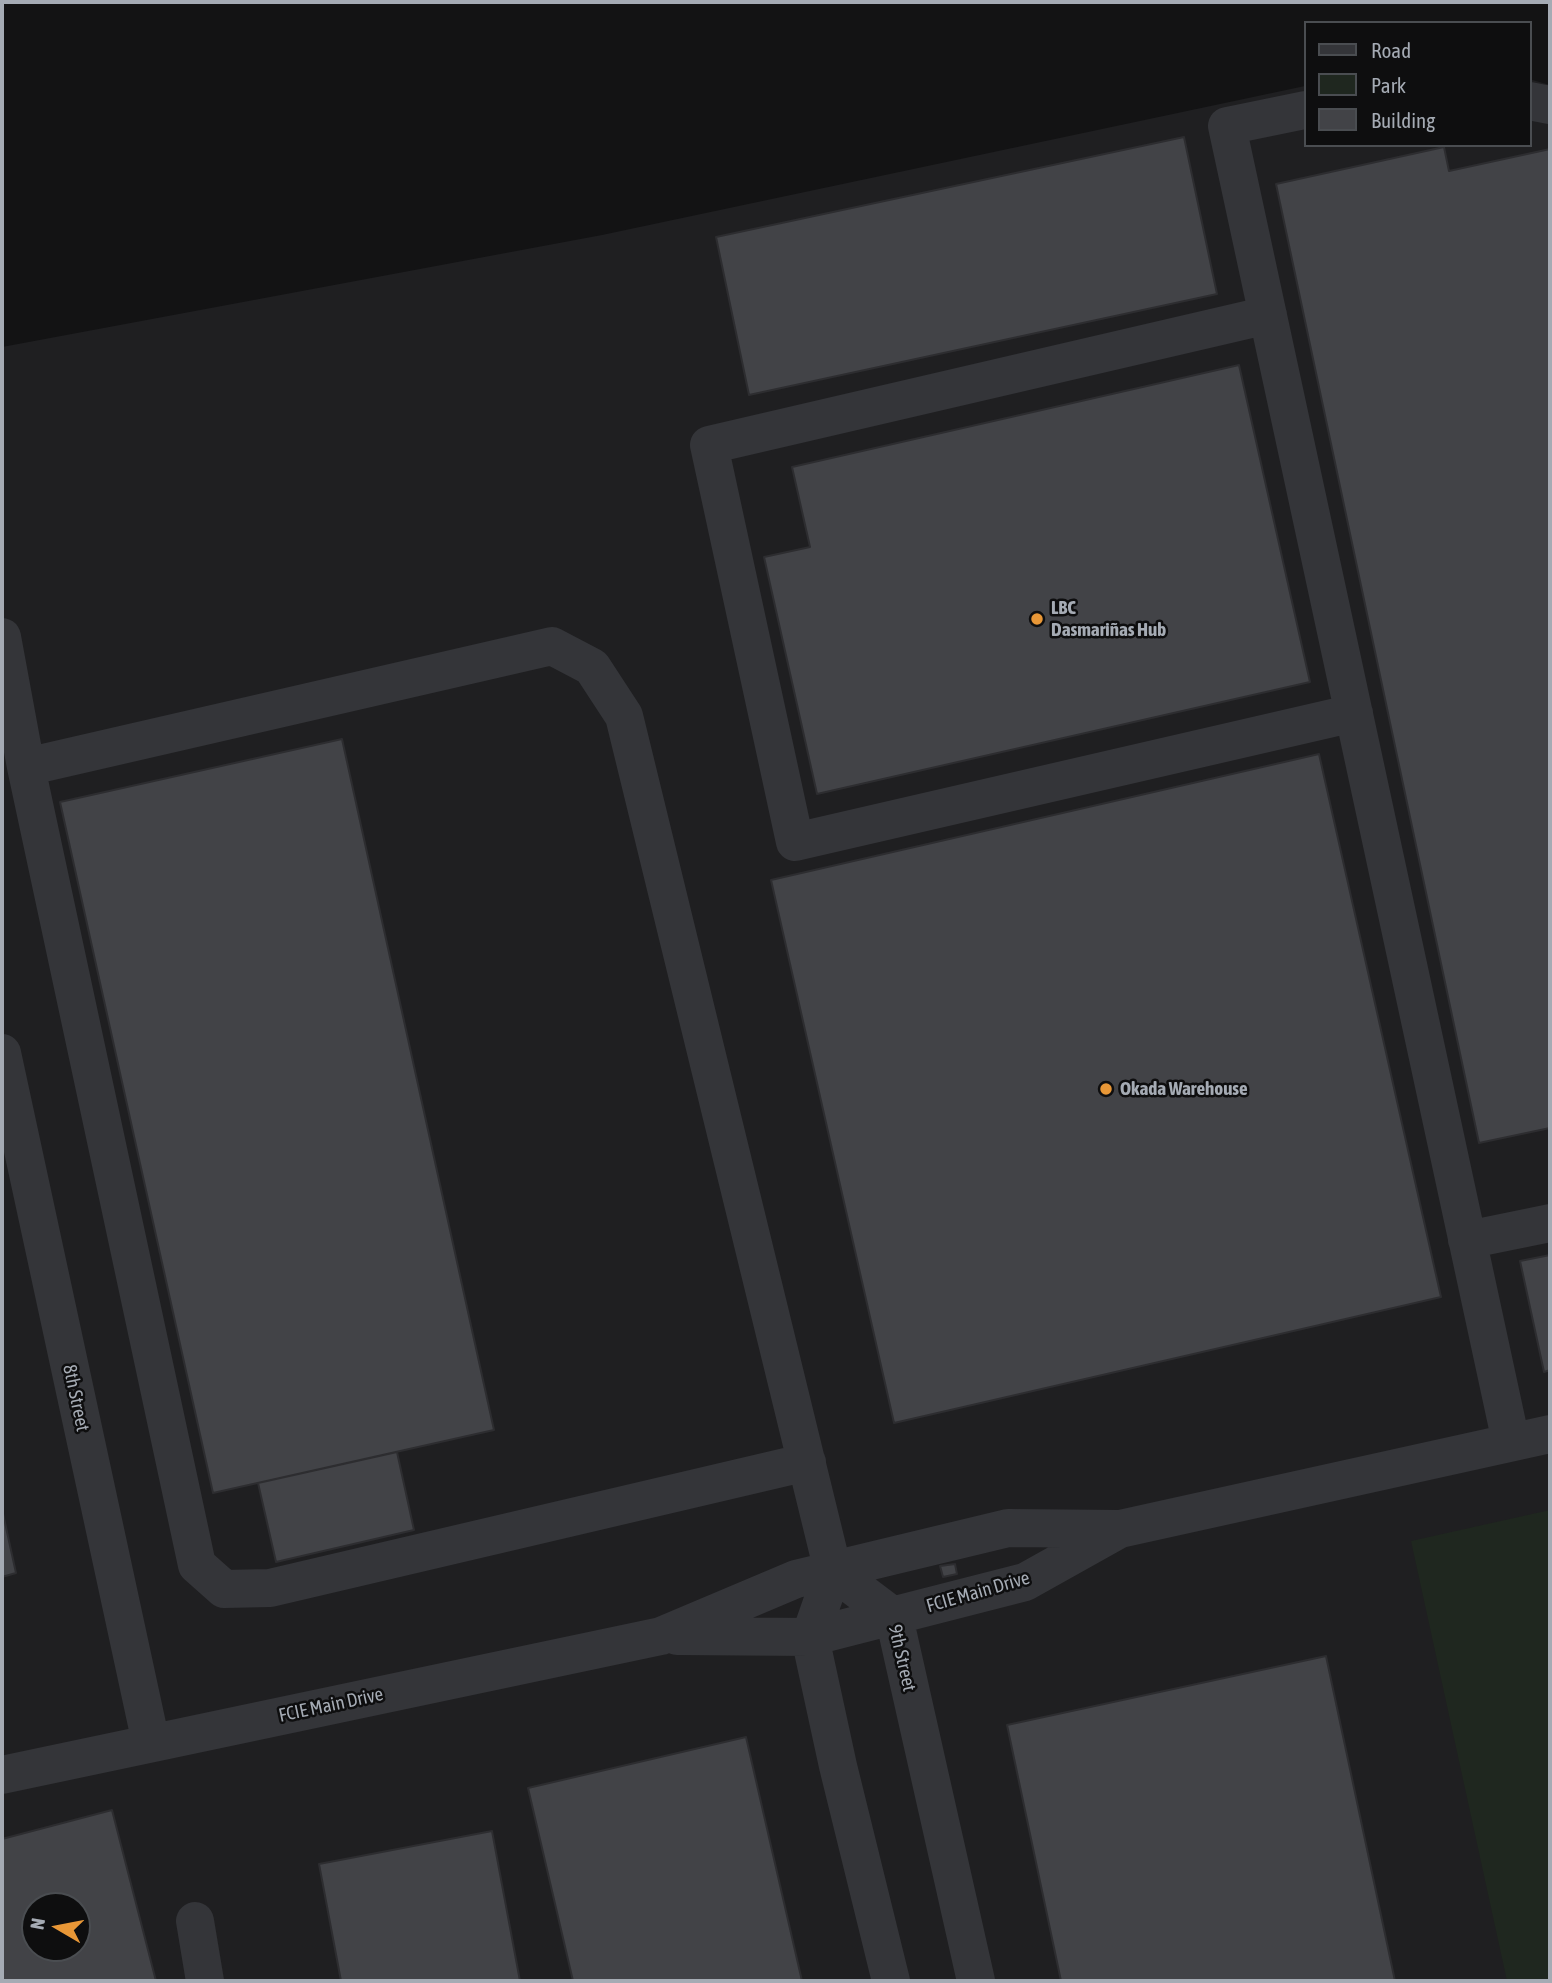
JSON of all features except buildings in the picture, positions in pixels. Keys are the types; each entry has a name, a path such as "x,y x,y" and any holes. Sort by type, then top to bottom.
{"street":[{"path":"1531,101 1550,105"},
{"path":"1304,110 1227,126 1511,1442"},
{"path":"1268,315 709,444 795,842 1354,713"},
{"path":"2,637 26,767 197,1565 224,1589 270,1588 807,1462"},
{"path":"26,767 552,646 592,667 624,716 833,1571 810,1637 838,1766 891,1981"},
{"name":"8th Street","path":"2,1053 151,1743"},
{"path":"1467,1240 1550,1223"},
{"name":"FCIE Main Drive","path":"2,1775 661,1636 796,1579 1008,1528 1119,1530 1550,1434"},
{"name":"FCIE Main Drive","path":"661,1636 810,1637 1025,1582 1119,1530"},
{"name":"9th Street","path":"833,1571 894,1616 976,1981"},
{"path":"195,1921 205,1981"}],"shaded area":[{"path":"1531,80 1550,85 1550,1981 2,1981 2,347 602,235 1304,86 1304,147 1531,147"}],"green space":[{"path":"1550,1510 1550,1981 1507,1981 1411,1541"}],"place":[{"name":"LBC Dasmariñas Hub","path":"1037,619"},
{"name":"Okada Warehouse","path":"1106,1089"}]}
